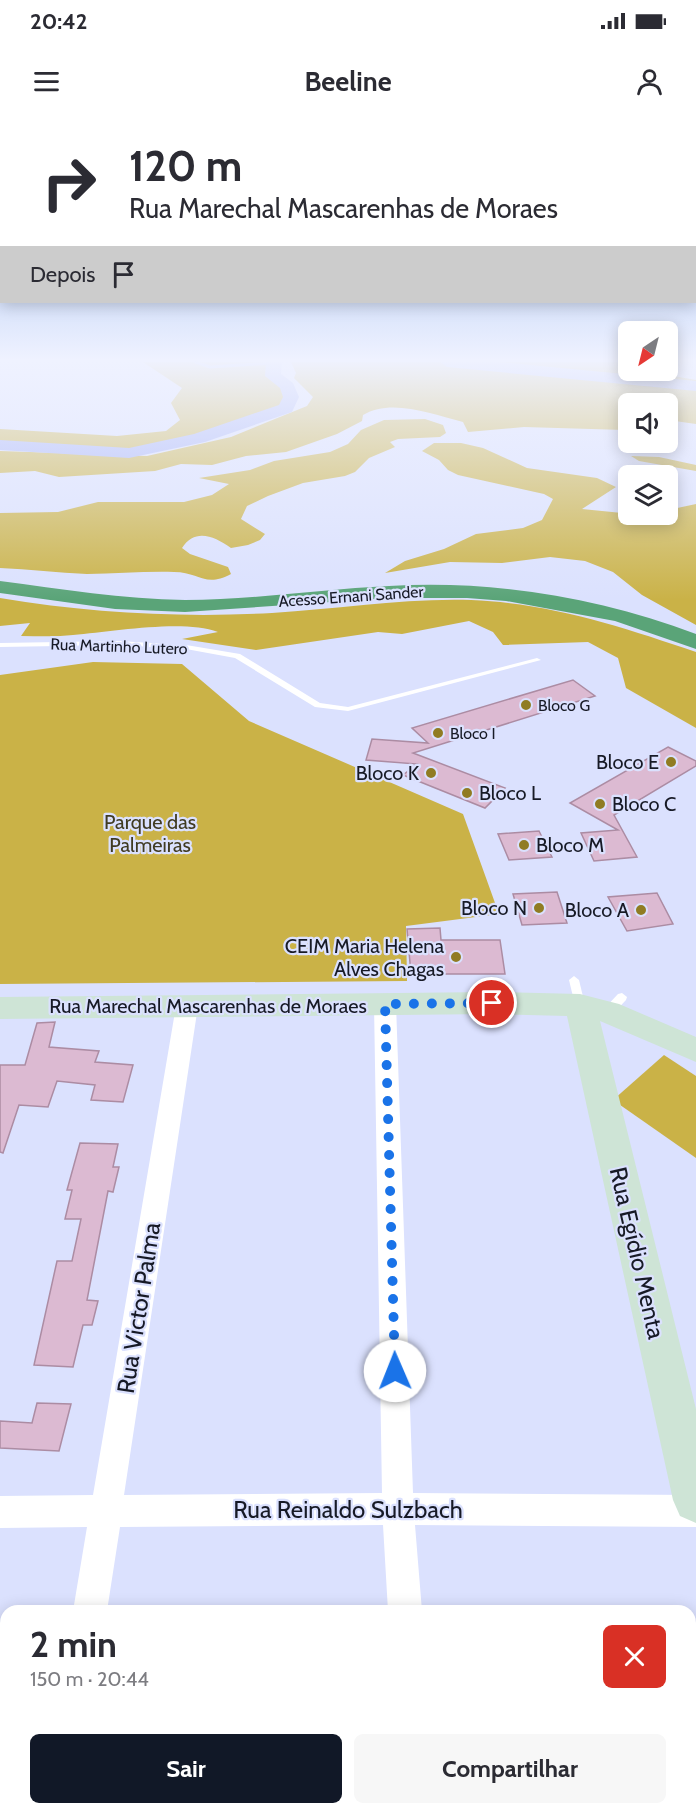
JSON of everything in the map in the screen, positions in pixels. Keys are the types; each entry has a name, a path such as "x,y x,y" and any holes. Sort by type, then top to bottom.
{"highway":[{"name":"Acesso Ernani Sander","path":"0,587 115,602 184,606 391,592 453,591 559,603 611,614 696,642"}],"street":[{"name":"Rua Marechal Mascarenhas de Moraes","path":"0,1008 385,1004 596,999 696,1050"},
{"name":"Rua Egídio Menta","path":"596,999 624,1204 696,1500"},
{"path":"385,1004 398,1509 405,1605"},
{"name":"Rua Victor Palma","path":"91,1605 187,1006"},
{"name":"Rua Reinaldo Sulzbach","path":"0,1512 398,1509 696,1511"}],"lane":[{"name":"Rua Martinho Lutero","path":"0,645 130,644 186,647 237,656 318,705 348,709 537,660"}],"green space":[{"path":"0,441 185,441 129,453 0,445"},
{"path":"213,441 317,441 286,452 246,456 212,465 181,464 155,471 59,477 35,471 0,473 0,451 147,456"},
{"path":"351,441 392,441 390,442 395,447 369,458 355,472 345,476 303,483 247,506 241,519 265,534 260,540 231,548 218,540 205,536 193,538 187,542 182,548 190,554 228,567 231,574 222,578 208,580 174,572 87,574 0,568 0,513 58,512 98,502 184,502 212,495 229,484 199,478 250,470 274,461 330,452"},
{"path":"434,443 461,443 483,448 527,468 597,478 616,487 582,509 618,513 618,525 678,525 678,508 696,504 696,625 642,595 613,572 585,561 550,557 502,563 450,562 385,573 405,561 444,549 476,534 523,528 542,520 553,499 544,494 458,475 448,470 439,460 422,451"},
{"path":"631,456 659,457 696,465 696,471 678,468 678,465 639,461"},
{"path":"0,598 102,611 204,615 272,613 446,600 500,602 557,611 613,625 696,652 696,728 626,688 618,658 588,642 503,645 493,632 469,621 402,634 378,632 256,650 182,639 218,632 203,628 167,626 60,636 21,636 30,623 0,626"},
{"name":"Parque das Palmeiras","path":"93,662 182,664 249,721 463,814 499,914 406,926 407,981 0,984 0,675"},
{"path":"664,1055 696,1076 696,1158 613,1100"}],"building":[{"path":"573,680 595,696 413,753 505,788 485,808 403,775 417,764 366,760 372,739 428,743 412,728"},
{"path":"668,747 696,761 696,766 614,815 637,857 594,861 581,833 618,830 570,803"},
{"name":"Bloco M","path":"539,831 552,857 509,860 498,834"},
{"name":"Bloco N","path":"557,892 567,923 522,925 513,894"},
{"name":"Bloco A","path":"657,893 673,924 627,931 608,897"},
{"name":"CEIM Maria Helena Alves Chagas","path":"440,928 441,940 500,940 505,974 411,974 407,929"},
{"path":"55,1022 49,1047 99,1051 95,1062 133,1065 123,1102 91,1100 95,1085 57,1081 48,1107 19,1105 3,1153 0,1152 0,1065 25,1065 37,1023"},
{"path":"80,1143 118,1144 113,1167 119,1167 113,1192 108,1191 87,1300 98,1301 92,1325 83,1325 73,1367 34,1365 57,1261 72,1261 81,1219 65,1219 72,1190 67,1190"},
{"path":"37,1403 71,1404 59,1451 0,1448 0,1421 32,1423"}],"waterway":[{"path":"0,445 129,453 185,441"}],"place":[{"name":"Bloco G","path":"526,705"},
{"name":"Bloco I","path":"438,733"},
{"name":"Bloco E","path":"671,762"},
{"name":"Bloco K","path":"431,773"},
{"name":"Bloco L","path":"467,793"},
{"name":"Bloco C","path":"600,804"},
{"name":"Bloco M","path":"524,845"},
{"name":"Bloco N","path":"539,908"},
{"name":"Bloco A","path":"641,910"},
{"name":"CEIM Maria Helena Alves Chagas","path":"456,957"}],"route":[{"path":"395,1371 385,1004 492,1003"}]}
